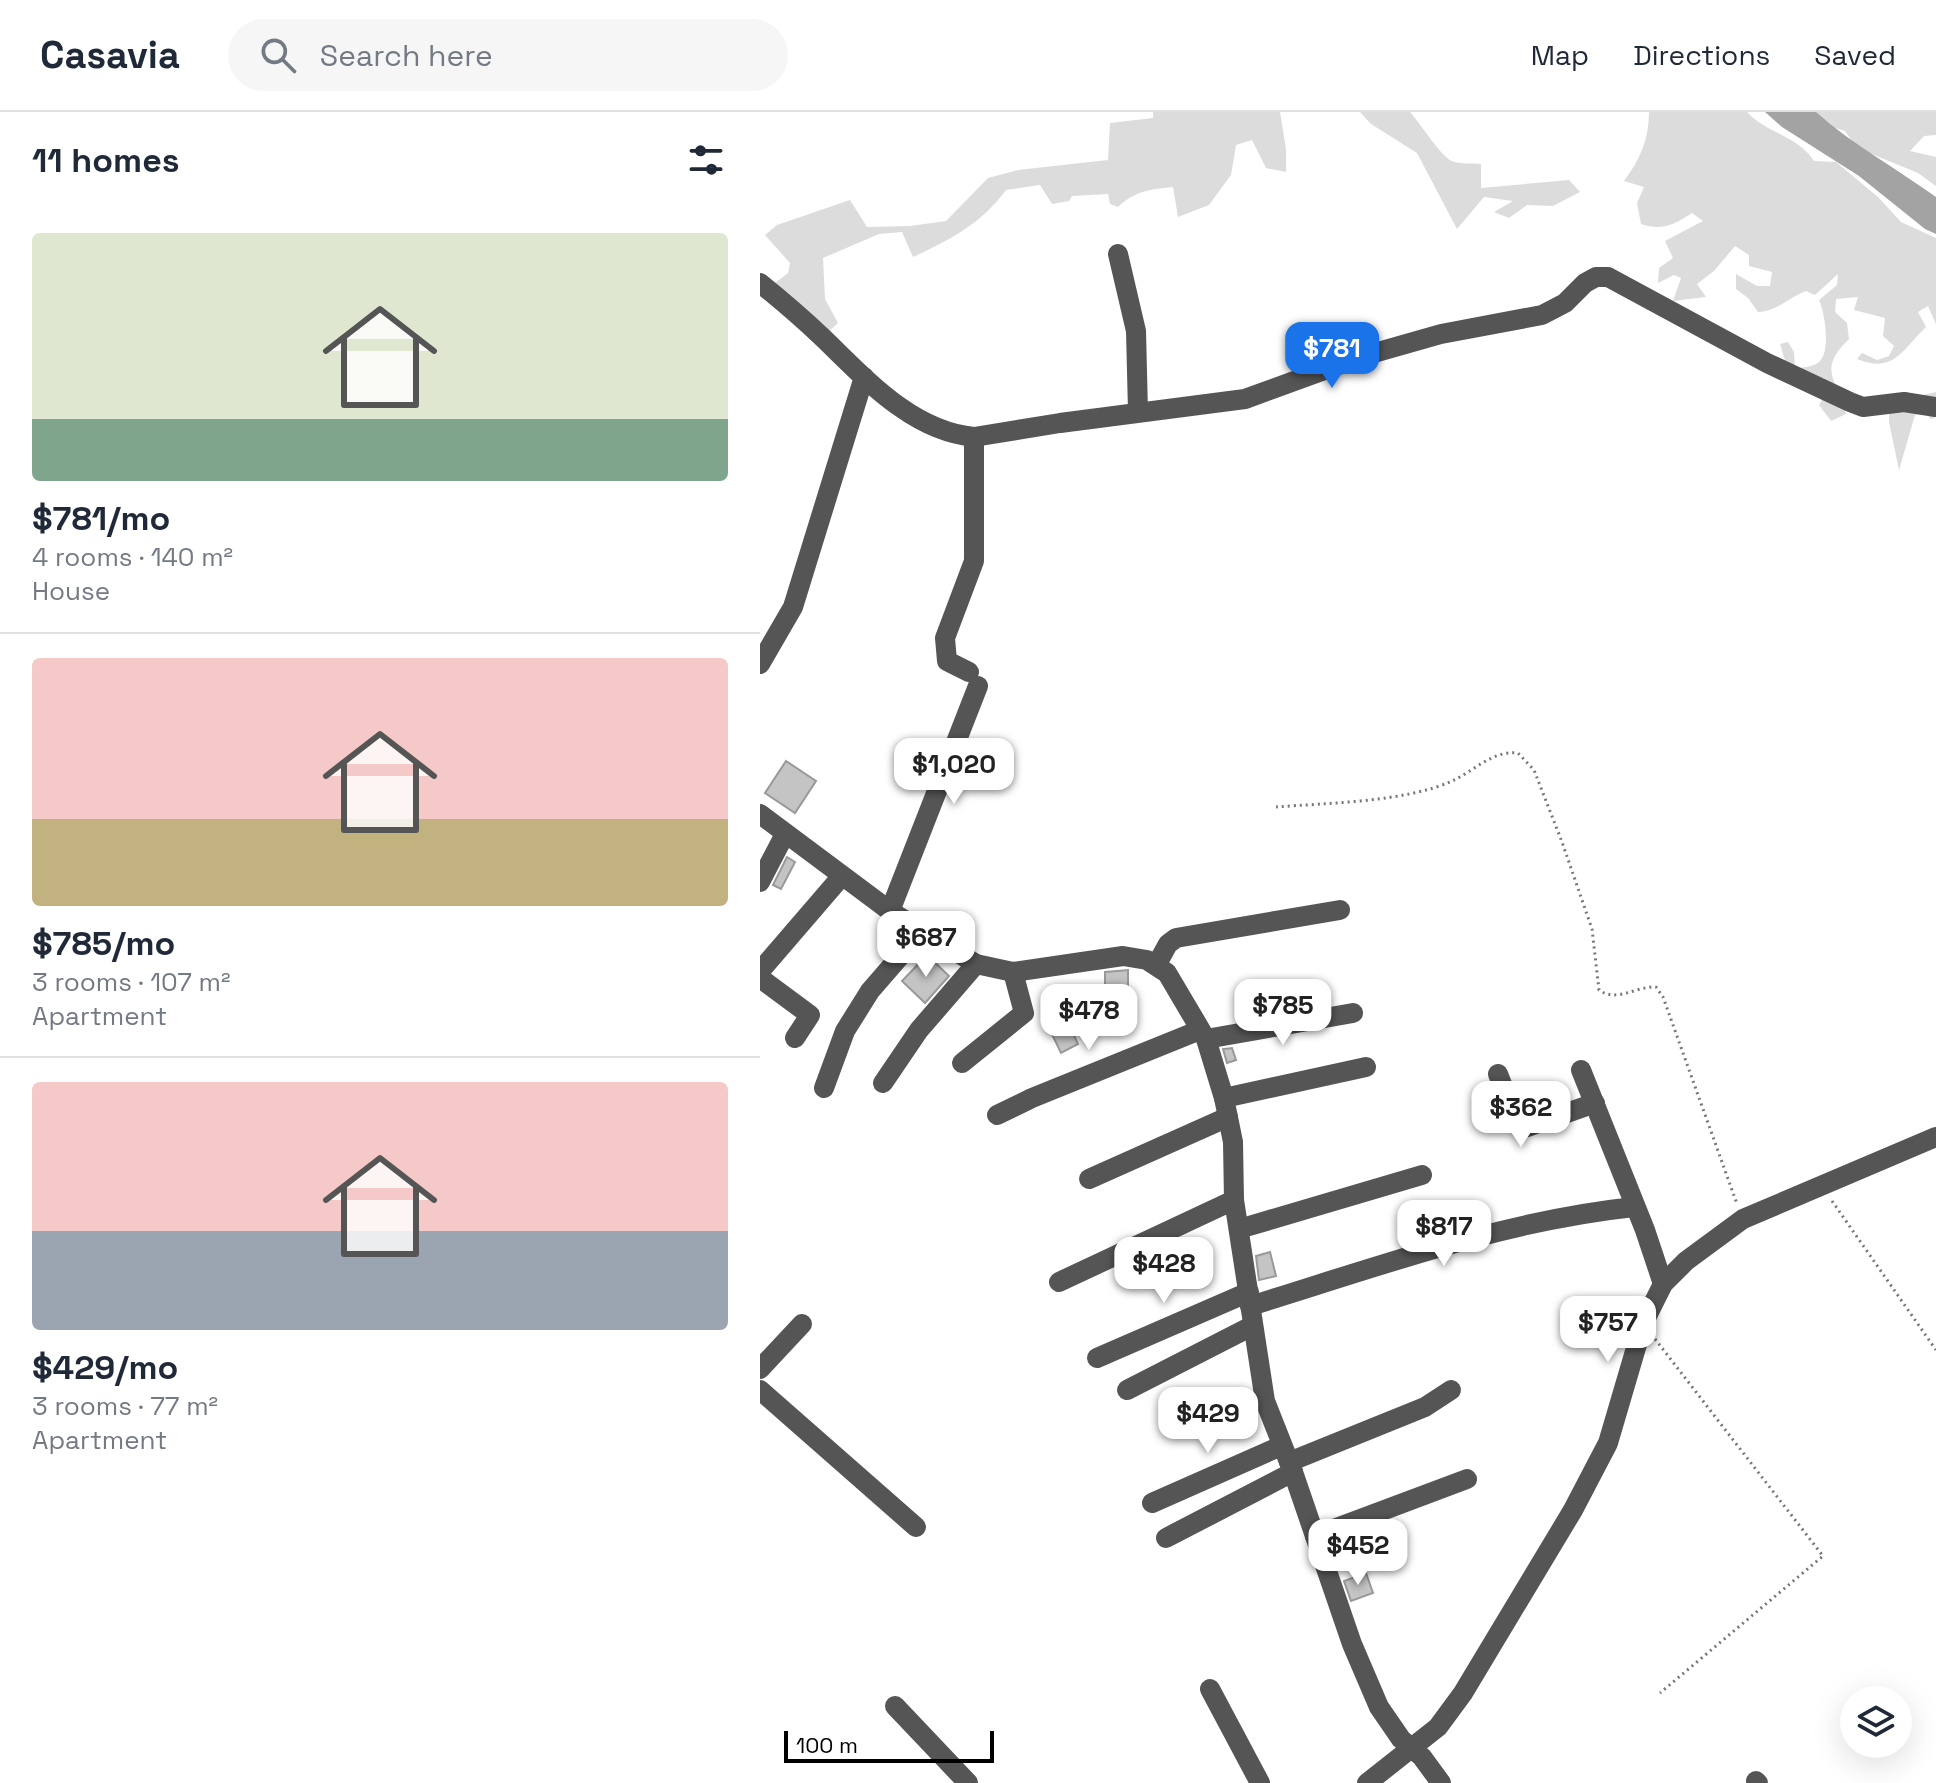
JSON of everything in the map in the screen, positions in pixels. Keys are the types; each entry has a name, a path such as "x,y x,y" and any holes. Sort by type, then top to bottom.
{"street":[{"path":"1118,254 1136,331 1138,412"},
{"path":"760,283 864,377 914,416 952,435 974,437 1245,399 1360,357 1441,334 1542,315 1565,303 1575,291 1596,277 1608,277 1767,363 1863,407 1904,402 1936,407"},
{"path":"760,664 793,607 864,377"},
{"path":"890,911 974,679 947,661 945,638 974,561 974,437"},
{"path":"760,814 841,877 976,964 1013,972 1123,956 1157,964 1167,973 1203,1034 1226,1108 1233,1142 1231,1167 1234,1200 1265,1401 1352,1644 1379,1707 1401,1739 1413,1748 1441,1783"},
{"path":"760,882 785,834"},
{"path":"795,1038 810,1015 760,978 761,970 841,877"},
{"path":"1157,964 1168,944 1176,938 1340,910"},
{"path":"824,1088 845,1031 861,1005 922,931"},
{"path":"883,1083 919,1030 976,964"},
{"path":"962,1063 1024,1013 1013,972"},
{"path":"997,1115 1032,1098 1203,1034 1353,1013"},
{"path":"1089,1179 1226,1108 1366,1067"},
{"path":"1581,1070 1663,1284"},
{"path":"1498,1074 1518,1125 1527,1127 1595,1103"},
{"path":"1378,1780 1438,1727 1463,1693 1573,1510 1608,1443 1643,1324 1663,1284 1686,1261 1743,1219 1936,1137"},
{"path":"1239,1229 1422,1175"},
{"path":"1059,1282 1234,1200"},
{"path":"1097,1358 1388,1261 1580,1214 1634,1207"},
{"path":"1127,1390 1250,1308"},
{"path":"760,1369 802,1324"},
{"path":"760,1390 916,1527"},
{"path":"1152,1503 1288,1460 1425,1407 1451,1390"},
{"path":"1166,1538 1288,1460"},
{"path":"1315,1536 1467,1479"},
{"path":"1210,1689 1260,1783"},
{"path":"895,1706 968,1783"}],"path":[{"path":"1276,807 1393,797 1450,782 1506,751 1518,753 1534,770 1592,929 1599,990 1607,996 1620,996 1643,986 1656,987 1663,997 1743,1219"},
{"path":"1821,1184 1936,1350"},
{"path":"1643,1324 1823,1556 1660,1693"}],"shaded area":[{"path":"1153,112 1280,112 1286,172 1266,168 1252,140 1236,145 1231,175 1209,205 1178,217 1173,187 1137,194 1118,207 1110,204 1108,194 1072,196 1069,201 1052,204 1040,185 1006,190 964,230 913,257 902,232 879,234 823,258 825,299 838,323 828,332 775,283 788,273 790,263 765,235 777,225 850,200 867,227 946,221 988,178 1018,170 1108,160 1110,123 1153,118"},
{"path":"1360,112 1410,112 1449,159 1457,163 1481,164 1481,188 1569,180 1580,192 1553,206 1527,205 1509,218 1494,212 1513,201 1484,197 1457,229 1417,153 1371,124"},
{"path":"1649,112 1747,112 1791,140 1814,161 1836,162 1878,197 1901,222 1936,238 1936,324 1928,306 1918,312 1926,327 1889,362 1880,364 1857,359 1862,353 1877,360 1889,356 1894,346 1883,336 1885,318 1854,310 1858,297 1836,299 1835,312 1847,323 1849,339 1833,359 1831,368 1846,414 1831,421 1819,405 1825,394 1824,378 1804,379 1786,364 1780,344 1788,342 1794,352 1795,369 1819,362 1826,341 1819,300 1837,285 1838,274 1815,295 1806,291 1777,307 1758,312 1748,298 1736,289 1736,274 1757,286 1770,286 1772,272 1749,266 1749,255 1735,246 1714,271 1697,284 1706,297 1673,301 1681,278 1674,275 1658,283 1659,268 1673,258 1665,241 1703,221 1692,213 1667,226 1641,224 1637,203 1644,187 1624,181 1642,149"},
{"path":"1765,112 1816,112 1936,197 1936,234 1925,229 1859,176 1782,127"},
{"path":"1815,112 1936,112 1936,135 1924,136 1910,151 1936,157 1936,186 1918,173 1857,148 1845,131 1816,122"},
{"path":"1936,392 1936,417 1931,419 1926,413 1915,415 1899,470 1889,422 1889,403"}],"building":[{"path":"786,761 816,781 795,813 765,793"},
{"path":"787,857 795,862 781,889 773,885"},
{"path":"927,955 949,976 925,1003 902,981"},
{"path":"1128,970 1128,991 1105,991 1105,972"},
{"path":"1067,1020 1078,1044 1061,1053 1049,1028"},
{"path":"1232,1048 1236,1060 1227,1063 1223,1049"},
{"path":"1270,1252 1276,1276 1259,1280 1256,1256"},
{"path":"1366,1573 1373,1593 1351,1601 1344,1581"}]}
